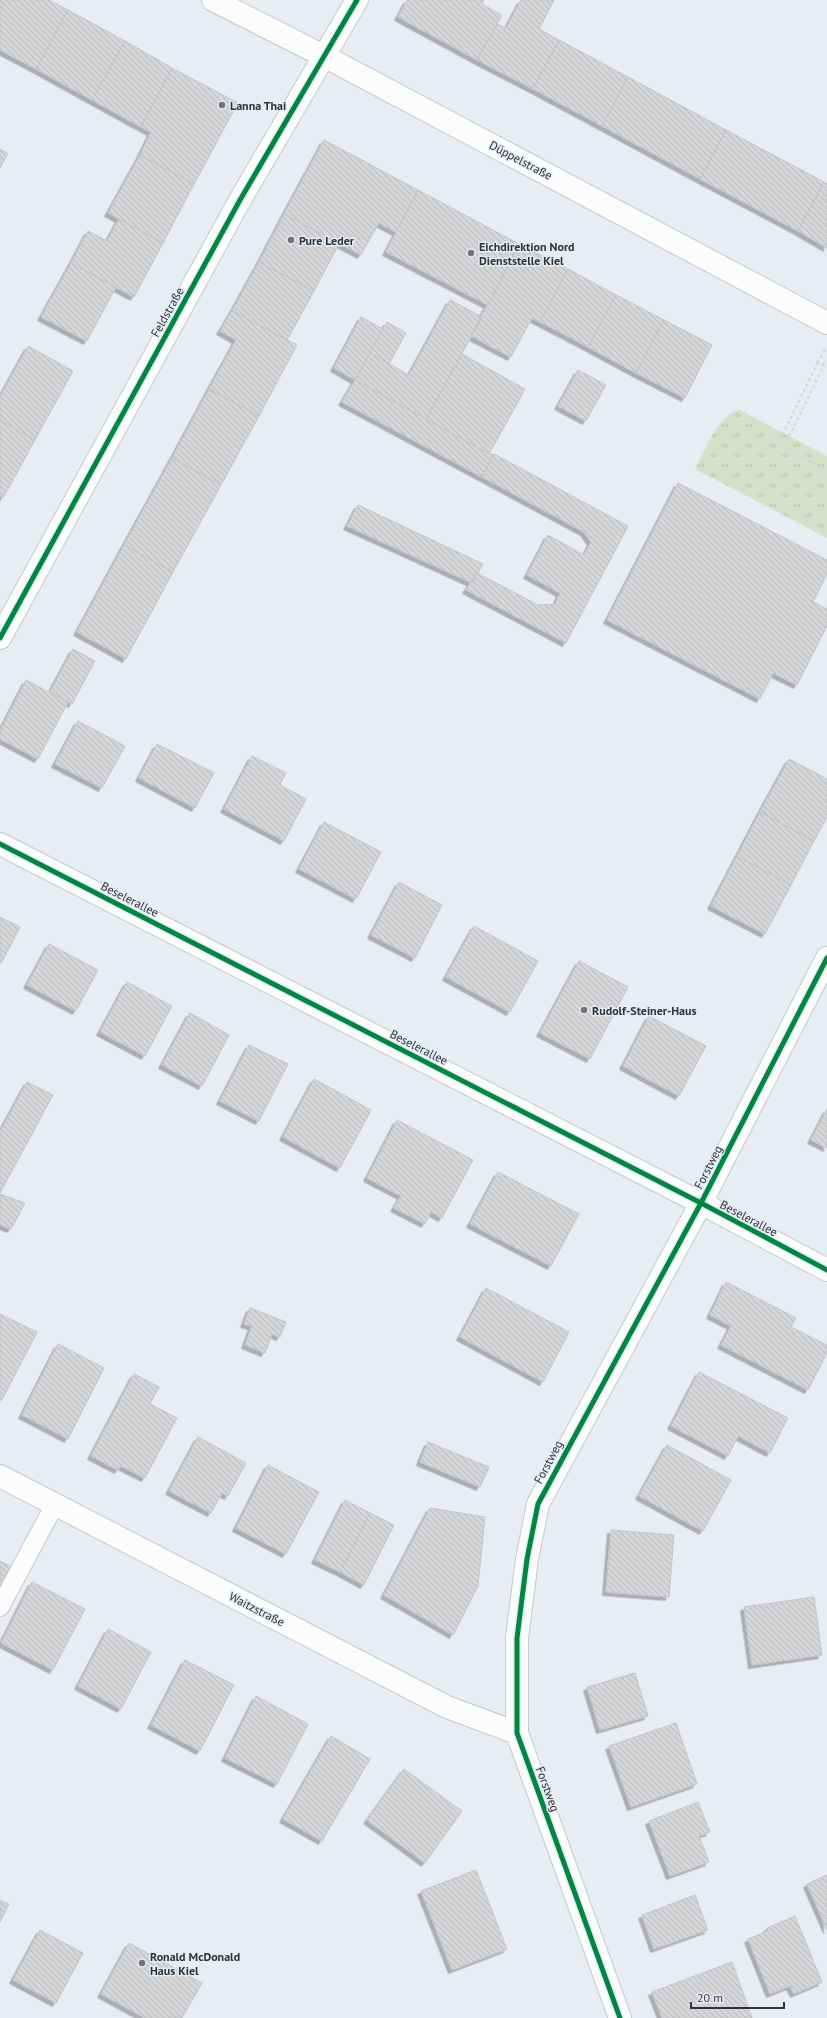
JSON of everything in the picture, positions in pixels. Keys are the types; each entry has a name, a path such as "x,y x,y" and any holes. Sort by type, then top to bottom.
{"street":[{"name":"Düppelstraße","path":"213,0 324,56 827,322"},
{"name":"Feldstraße","path":"0,638 240,200 357,0"},
{"name":"Beselerallee","path":"0,844 701,1203 827,1270"},
{"name":"Forstweg","path":"620,2018 517,1733 517,1638 527,1560 538,1504 701,1203 827,958"},
{"name":"Waitzstraße","path":"0,1476 446,1707 517,1733"}],"lane":[{"path":"0,1607 55,1504"}],"path":[{"path":"827,346 778,444 827,470"},
{"path":"784,447 826,366 818,362"}],"green space":[{"path":"740,410 827,456 827,538 695,469 719,425 732,412"}],"building":[{"path":"0,0 49,0 68,10 36,69 0,50"},
{"path":"407,0 484,0 482,4 502,15 477,60 398,17"},
{"path":"521,0 554,0 539,29 559,40 533,89 477,60 497,24 506,28"},
{"path":"68,10 125,41 92,100 36,69"},
{"path":"559,40 628,77 602,126 533,89"},
{"path":"125,41 172,68 141,127 92,100"},
{"path":"172,68 238,103 194,184 140,155 151,132 141,127"},
{"path":"628,77 726,130 700,179 602,126"},
{"path":"726,130 824,182 798,231 700,179"},
{"path":"324,140 418,190 396,232 379,223 361,255 284,214"},
{"path":"0,149 8,154 0,168"},
{"path":"140,155 194,184 163,243 108,213"},
{"path":"824,182 827,184 827,248 798,231"},
{"path":"418,190 519,244 488,305 386,252"},
{"path":"284,214 339,244 314,291 259,262"},
{"path":"119,219 163,243 134,297 71,263 88,231 107,241"},
{"path":"519,244 568,269 540,322 532,318 511,357 471,336"},
{"path":"259,262 314,291 287,340 232,311"},
{"path":"71,263 116,287 87,341 41,317"},
{"path":"568,269 616,295 588,347 540,322"},
{"path":"616,295 664,320 636,373 588,347"},
{"path":"450,300 482,317 426,419 355,380 370,353 409,375"},
{"path":"232,311 297,345 259,416 209,389 236,340 220,331"},
{"path":"361,317 383,329 355,380 334,368"},
{"path":"664,320 712,345 685,398 636,373"},
{"path":"387,322 406,333 389,364 370,353"},
{"path":"28,346 73,371 35,440 0,420 0,397"},
{"path":"462,354 525,389 489,454 426,419"},
{"path":"578,370 606,385 586,421 558,406"},
{"path":"355,380 489,454 494,454 482,477 342,402"},
{"path":"209,389 259,416 221,485 172,458"},
{"path":"0,420 35,440 3,498 0,496"},
{"path":"494,454 628,526 566,643 466,590 477,573 538,605 555,604 560,593 527,575 548,535 584,555 591,542 584,532 482,477"},
{"path":"172,458 221,485 173,572 124,545"},
{"path":"678,483 827,560 827,574 813,602 827,609 827,626 797,685 773,673 760,699 607,620"},
{"path":"358,505 483,564 472,583 347,526"},
{"path":"124,545 173,572 126,659 77,632"},
{"path":"73,649 95,661 72,704 50,692"},
{"path":"26,680 68,702 38,759 0,739 0,731"},
{"path":"78,721 125,746 102,788 55,764"},
{"path":"157,744 214,773 195,808 139,778"},
{"path":"252,756 286,773 280,785 306,799 284,841 224,809"},
{"path":"789,759 827,779 827,817 814,841 760,812"},
{"path":"760,812 814,841 791,885 737,856"},
{"path":"324,822 381,852 356,899 299,869"},
{"path":"737,856 791,885 765,934 711,906"},
{"path":"399,882 442,905 415,958 371,935"},
{"path":"0,917 20,927 2,962 0,961"},
{"path":"474,926 538,961 510,1012 446,977"},
{"path":"49,944 98,970 76,1011 27,985"},
{"name":"Rudolf-Steiner-Haus","path":"579,961 628,987 590,1059 540,1033"},
{"path":"127,982 172,1006 145,1056 100,1032"},
{"path":"190,1013 229,1035 202,1086 162,1065"},
{"path":"649,1016 706,1046 679,1096 623,1066"},
{"path":"249,1045 288,1064 259,1121 220,1101"},
{"path":"314,1079 371,1110 340,1168 283,1137"},
{"path":"27,1082 53,1095 0,1193 0,1132"},
{"path":"827,1109 827,1148 811,1140"},
{"path":"397,1120 473,1160 442,1218 431,1212 425,1224 394,1208 401,1196 367,1178"},
{"path":"498,1172 579,1214 551,1266 470,1224"},
{"path":"0,1194 25,1203 11,1229 0,1225"},
{"path":"726,1282 796,1318 791,1327 827,1345 827,1353 808,1390 721,1345 731,1326 710,1315"},
{"path":"486,1288 569,1332 543,1382 460,1337"},
{"path":"250,1308 286,1322 280,1337 272,1334 265,1353 245,1345 252,1326 244,1324"},
{"path":"0,1314 37,1332 2,1400 0,1399"},
{"path":"58,1344 104,1368 68,1439 22,1415"},
{"path":"699,1372 788,1418 770,1453 738,1436 728,1456 671,1426"},
{"path":"134,1374 159,1387 150,1404 177,1418 145,1478 121,1466 118,1470 91,1456"},
{"path":"198,1437 246,1463 228,1496 222,1493 211,1513 169,1491"},
{"path":"428,1442 489,1467 480,1487 420,1462"},
{"path":"667,1445 731,1480 703,1531 639,1496"},
{"path":"268,1465 319,1492 286,1554 236,1528"},
{"path":"345,1500 370,1513 340,1572 315,1560"},
{"path":"430,1508 485,1517 478,1586 453,1635 384,1595"},
{"path":"370,1513 394,1525 364,1585 340,1572"},
{"path":"611,1530 674,1535 669,1597 606,1592"},
{"path":"0,1561 14,1568 0,1593"},
{"path":"32,1582 85,1609 53,1670 1,1643"},
{"path":"814,1597 822,1655 752,1665 744,1607"},
{"path":"108,1629 151,1652 121,1709 78,1686"},
{"path":"185,1660 234,1685 200,1751 151,1725"},
{"path":"635,1673 648,1716 600,1730 587,1687"},
{"path":"256,1696 308,1724 277,1784 225,1758"},
{"path":"676,1723 697,1784 631,1807 609,1746"},
{"path":"331,1736 370,1759 322,1841 283,1819"},
{"path":"404,1769 462,1811 425,1863 367,1820"},
{"path":"698,1802 710,1832 699,1836 709,1862 670,1876 649,1821"},
{"path":"476,1870 507,1949 452,1970 421,1891"},
{"path":"827,1875 827,1930 807,1884"},
{"path":"695,1895 708,1930 654,1949 642,1915"},
{"path":"0,1900 9,1904 0,1922"},
{"path":"795,1916 822,1982 794,1994 790,1986 770,1994 748,1939 768,1931 767,1928"},
{"path":"40,1930 83,1953 56,2003 13,1980"},
{"name":"Ronald McDonald Haus Kiel","path":"129,1943 202,1983 182,2018 145,2018 101,1994"},
{"path":"732,1962 752,2018 662,2018 652,1992"}],"cycle path":[{"path":"0,638 240,200 357,0"},
{"path":"0,844 701,1203 827,1270"},
{"path":"620,2018 517,1733 517,1638 527,1559 538,1504 701,1203 827,958"}],"place":[{"name":"Lanna Thai","path":"222,105"},
{"name":"Pure Leder","path":"291,240"},
{"name":"Eichdirektion Nord Dienststelle Kiel","path":"471,253"},
{"name":"Rudolf-Steiner-Haus","path":"584,1010"},
{"name":"Ronald McDonald Haus Kiel","path":"142,1963"}]}
